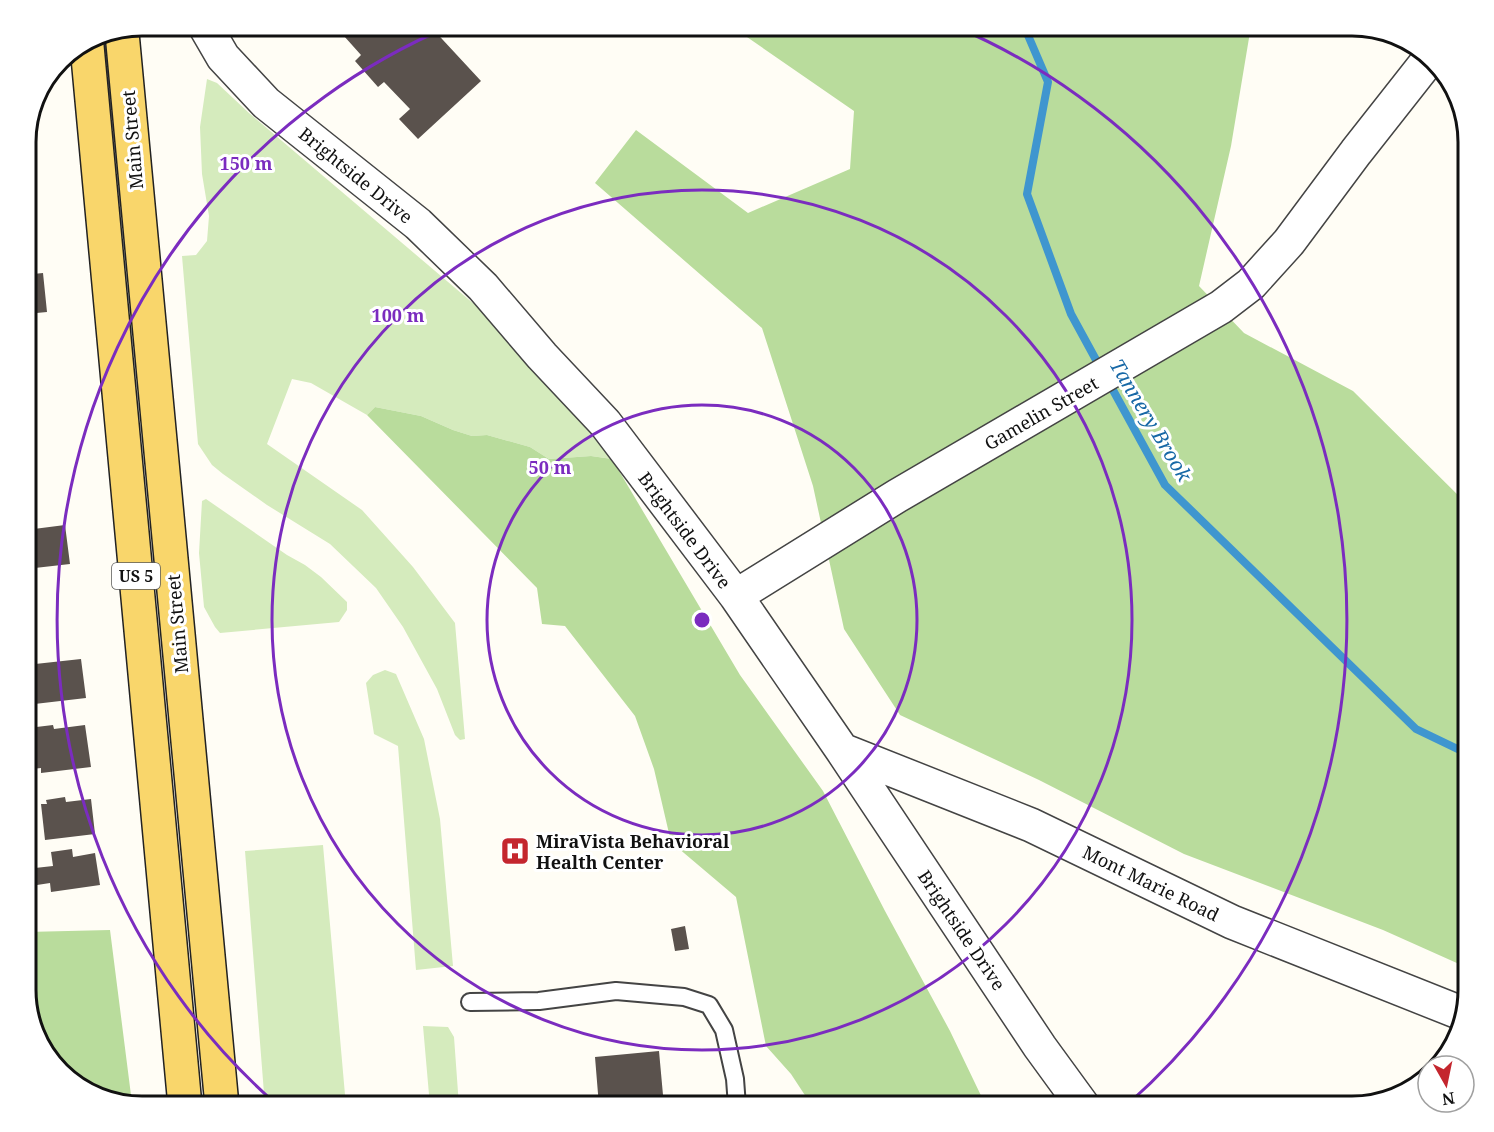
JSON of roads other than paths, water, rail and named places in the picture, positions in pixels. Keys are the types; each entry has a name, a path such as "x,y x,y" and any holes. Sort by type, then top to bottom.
{"main road":[{"name":"Main Street","path":"122,38 221,1096"},
{"name":"Main Street","path":"87,51 184,1096"}],"street":[{"name":"Brightside Drive","path":"211,36 223,57 266,103 418,224 483,287 542,356 605,423 736,596 1075,1096"},
{"name":"Gamelin Street","path":"736,596 897,496 1200,321 1251,284 1289,242 1425,65"},
{"name":"Mont Marie Road","path":"842,750 1031,825 1232,922 1456,1011"}],"lane":[{"path":"470,1002 539,1001 616,991 684,997 709,1005 724,1030 735,1079 736,1096"}],"waterway":[{"name":"Tannery Brook","path":"1028,36 1048,82 1027,194 1071,314 1101,369"},
{"name":"Tannery Brook","path":"1108,381 1165,485 1416,729 1458,749"}],"place":[{"name":"MiraVista Behavioral Health Center","path":"515,851"}]}
